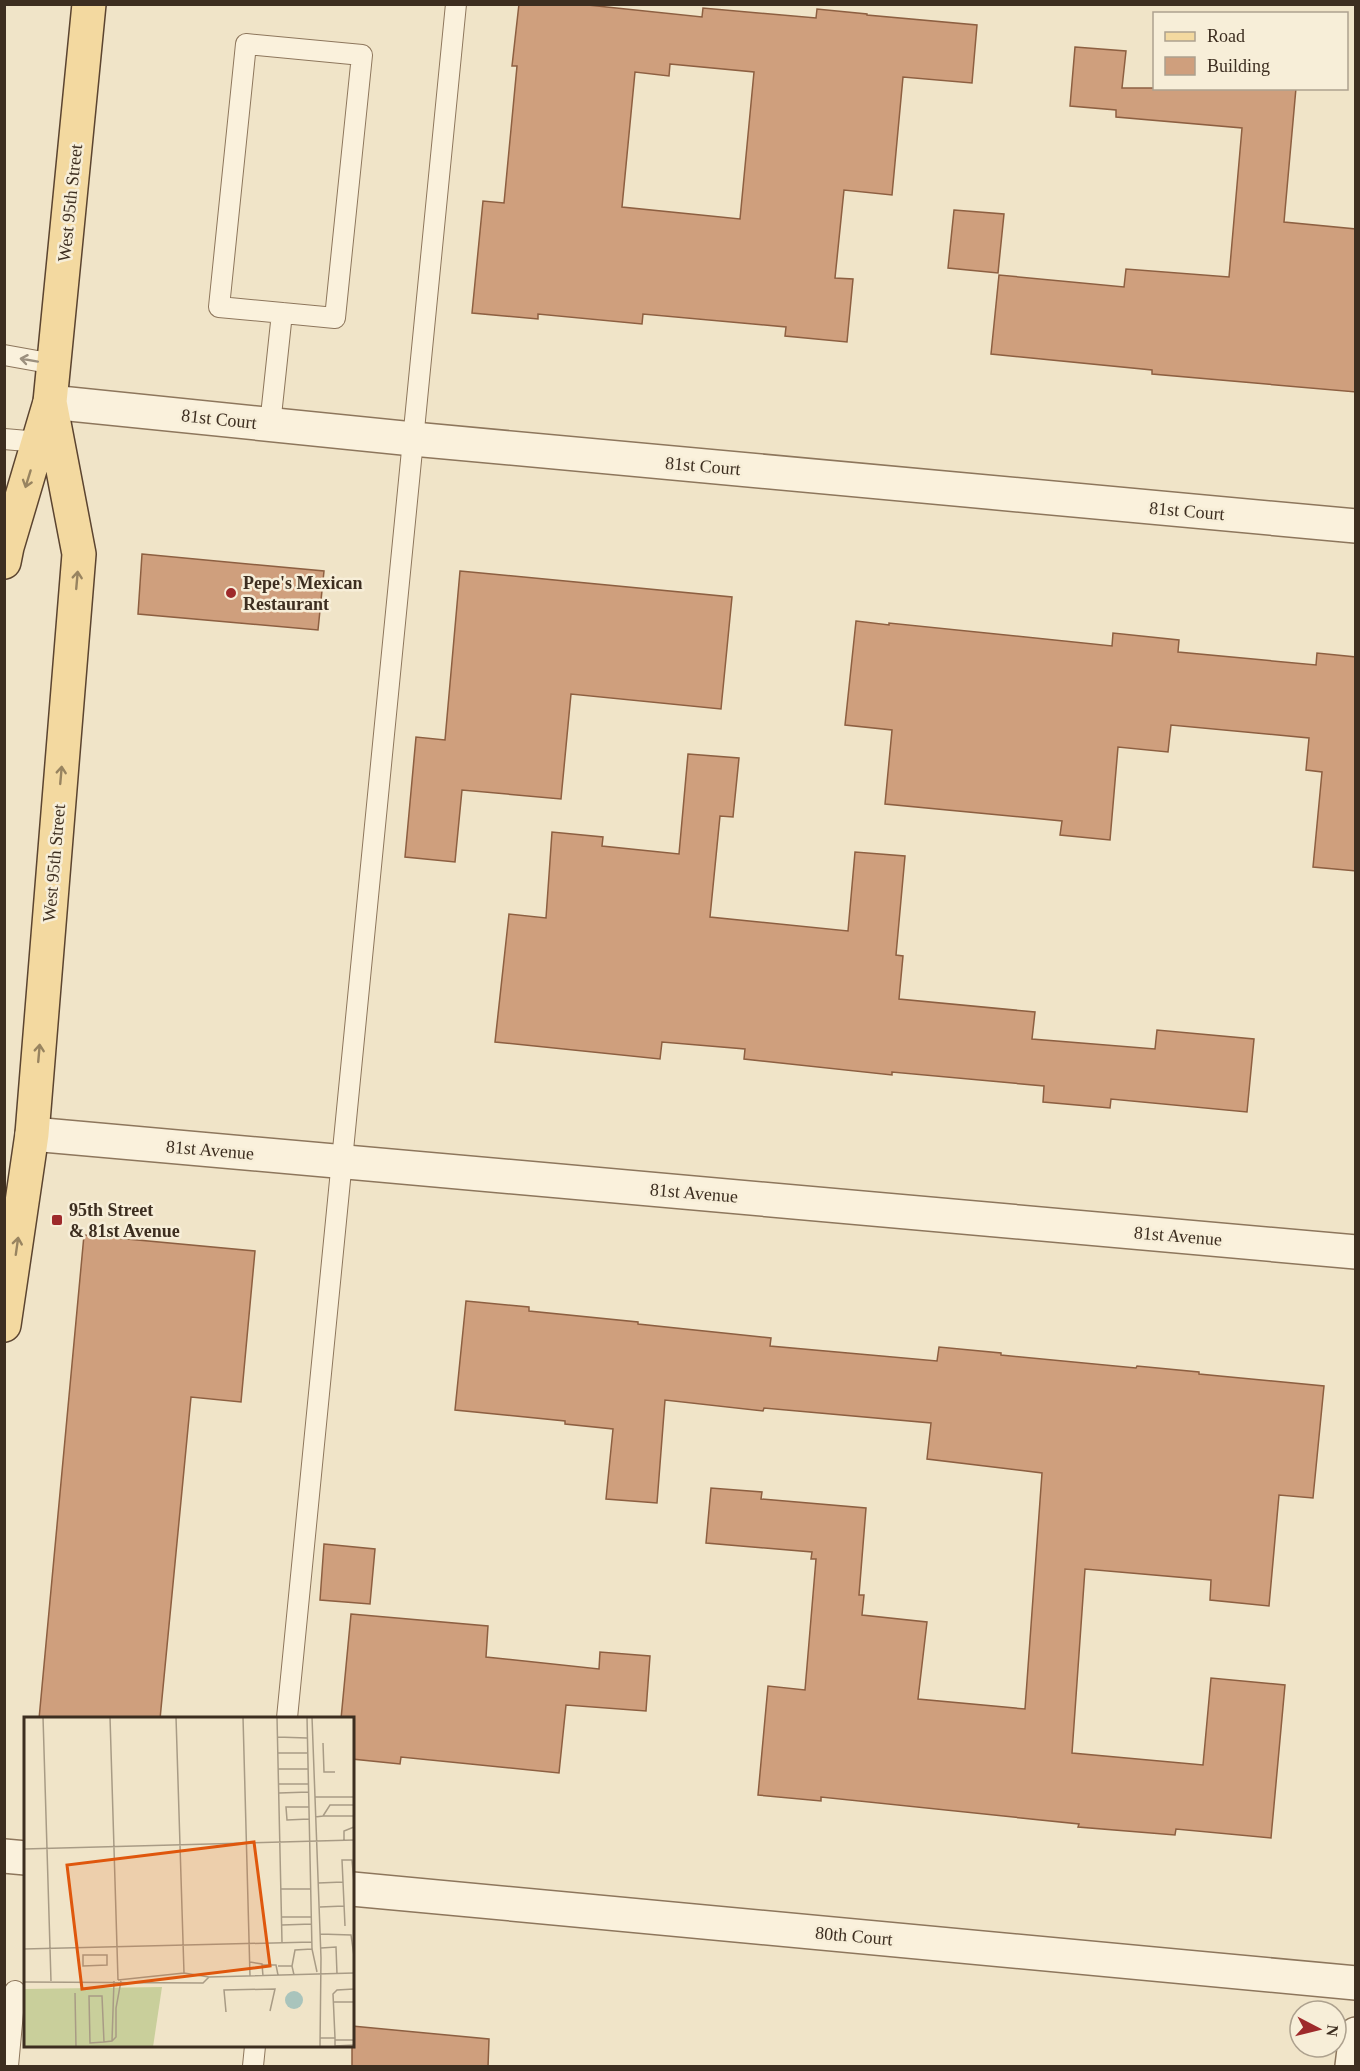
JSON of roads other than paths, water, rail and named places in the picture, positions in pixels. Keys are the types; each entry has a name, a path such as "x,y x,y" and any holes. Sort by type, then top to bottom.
{"main road":[{"name":"West 95th Street","path":"4,562 50,402 89,4"},
{"name":"West 95th Street","path":"4,1325 32,1134 79,554 50,402"}],"street":[{"name":"81st Court","path":"50,402 412,439 1356,526"},
{"name":"81st Avenue","path":"32,1134 1356,1252"},
{"path":"4,1856 24,1858"},
{"name":"80th Court","path":"354,1889 1356,1983"},
{"path":"1352,2067 1356,2034"}],"lane":[{"path":"287,1717 456,4"},
{"path":"246,44 362,55 335,318 282,313 219,307 246,44"},
{"path":"270,425 282,313"},
{"path":"4,355 54,364"},
{"path":"4,440 39,442"},
{"path":"8,2067 15,1991"},
{"path":"253,2067 255,2047"}],"place":[{"name":"Pepe's Mexican Restaurant","path":"231,593"},
{"name":"95th Street & 81st Avenue","path":"57,1220"}]}
